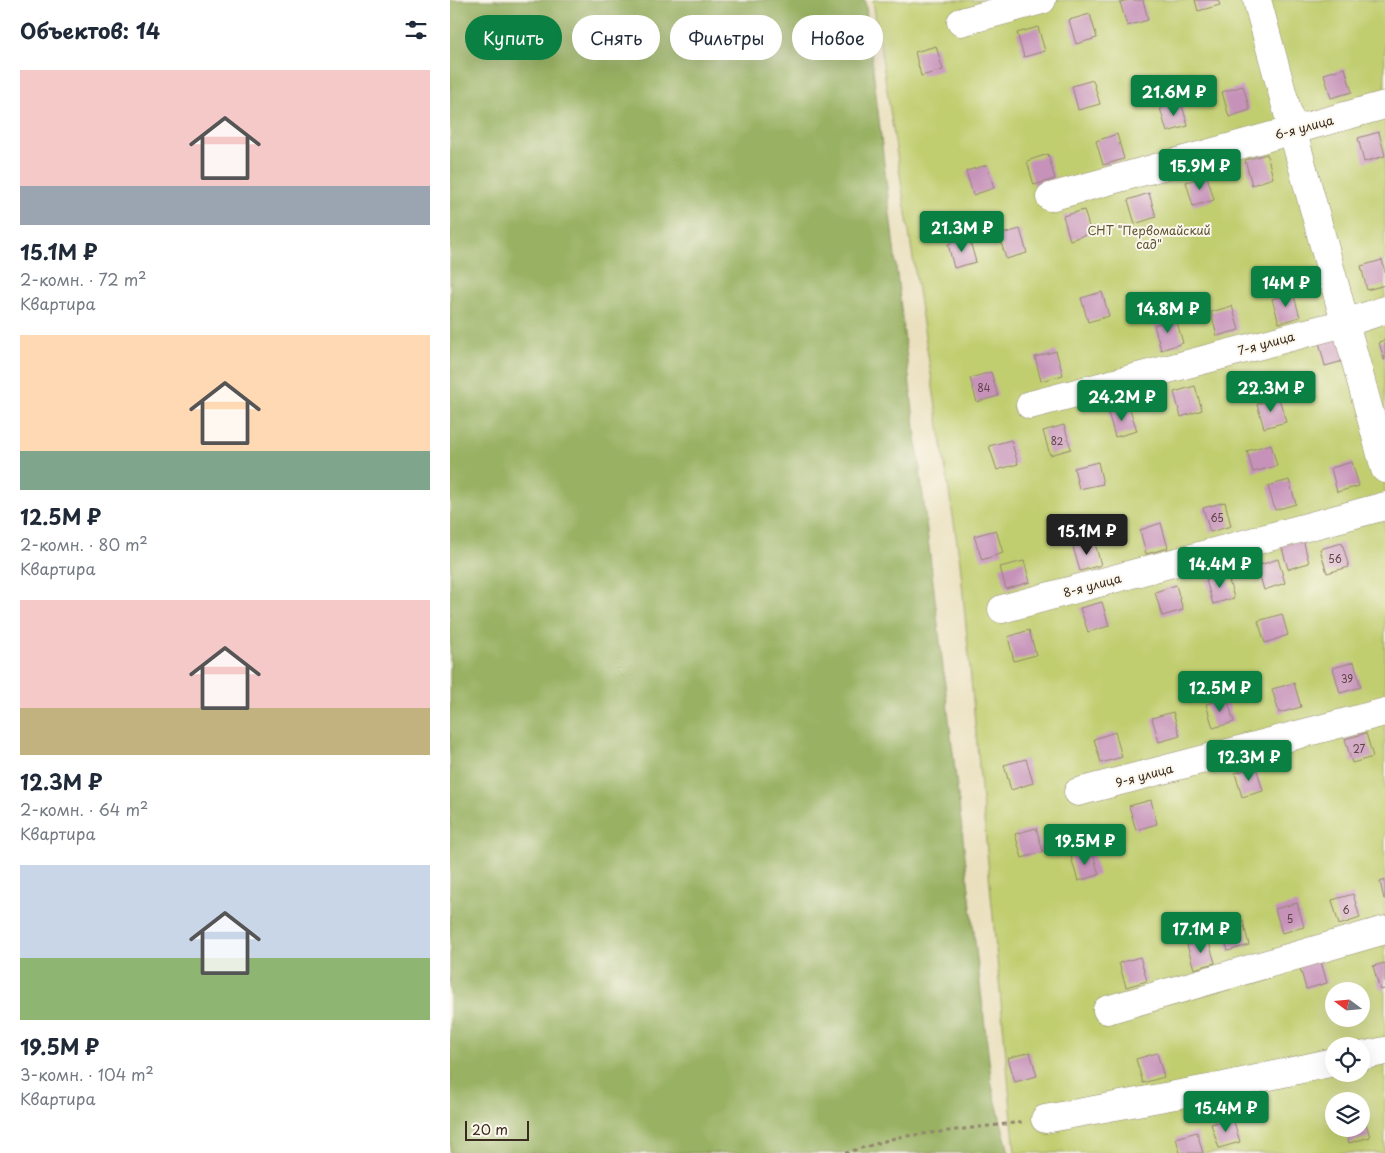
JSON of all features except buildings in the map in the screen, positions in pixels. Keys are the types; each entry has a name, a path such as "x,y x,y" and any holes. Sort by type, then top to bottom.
{"street":[{"path":"961,22 1042,0"},
{"path":"1257,0 1385,468"},
{"name":"6-я улица","path":"1050,197 1385,105"},
{"name":"7-я улица","path":"1030,405 1345,323 1385,310"},
{"name":"8-я улица","path":"1002,609 1385,506"},
{"name":"9-я улица","path":"1078,792 1385,712"},
{"path":"1107,1010 1385,930"},
{"path":"1370,1054 1385,1051"},
{"path":"1045,1119 1224,1086 1325,1064"}],"path":[{"path":"845,1153 898,1137 1045,1119"}],"green space":[{"path":"450,0 865,0 867,15 792,15 792,60 872,60 992,1086 1009,1153 450,1153"},
{"name":"СНТ \"Первомайский сад\"","path":"873,0 1385,0 1385,1153 1015,1153 960,562 882,60 883,15 875,15"}]}
